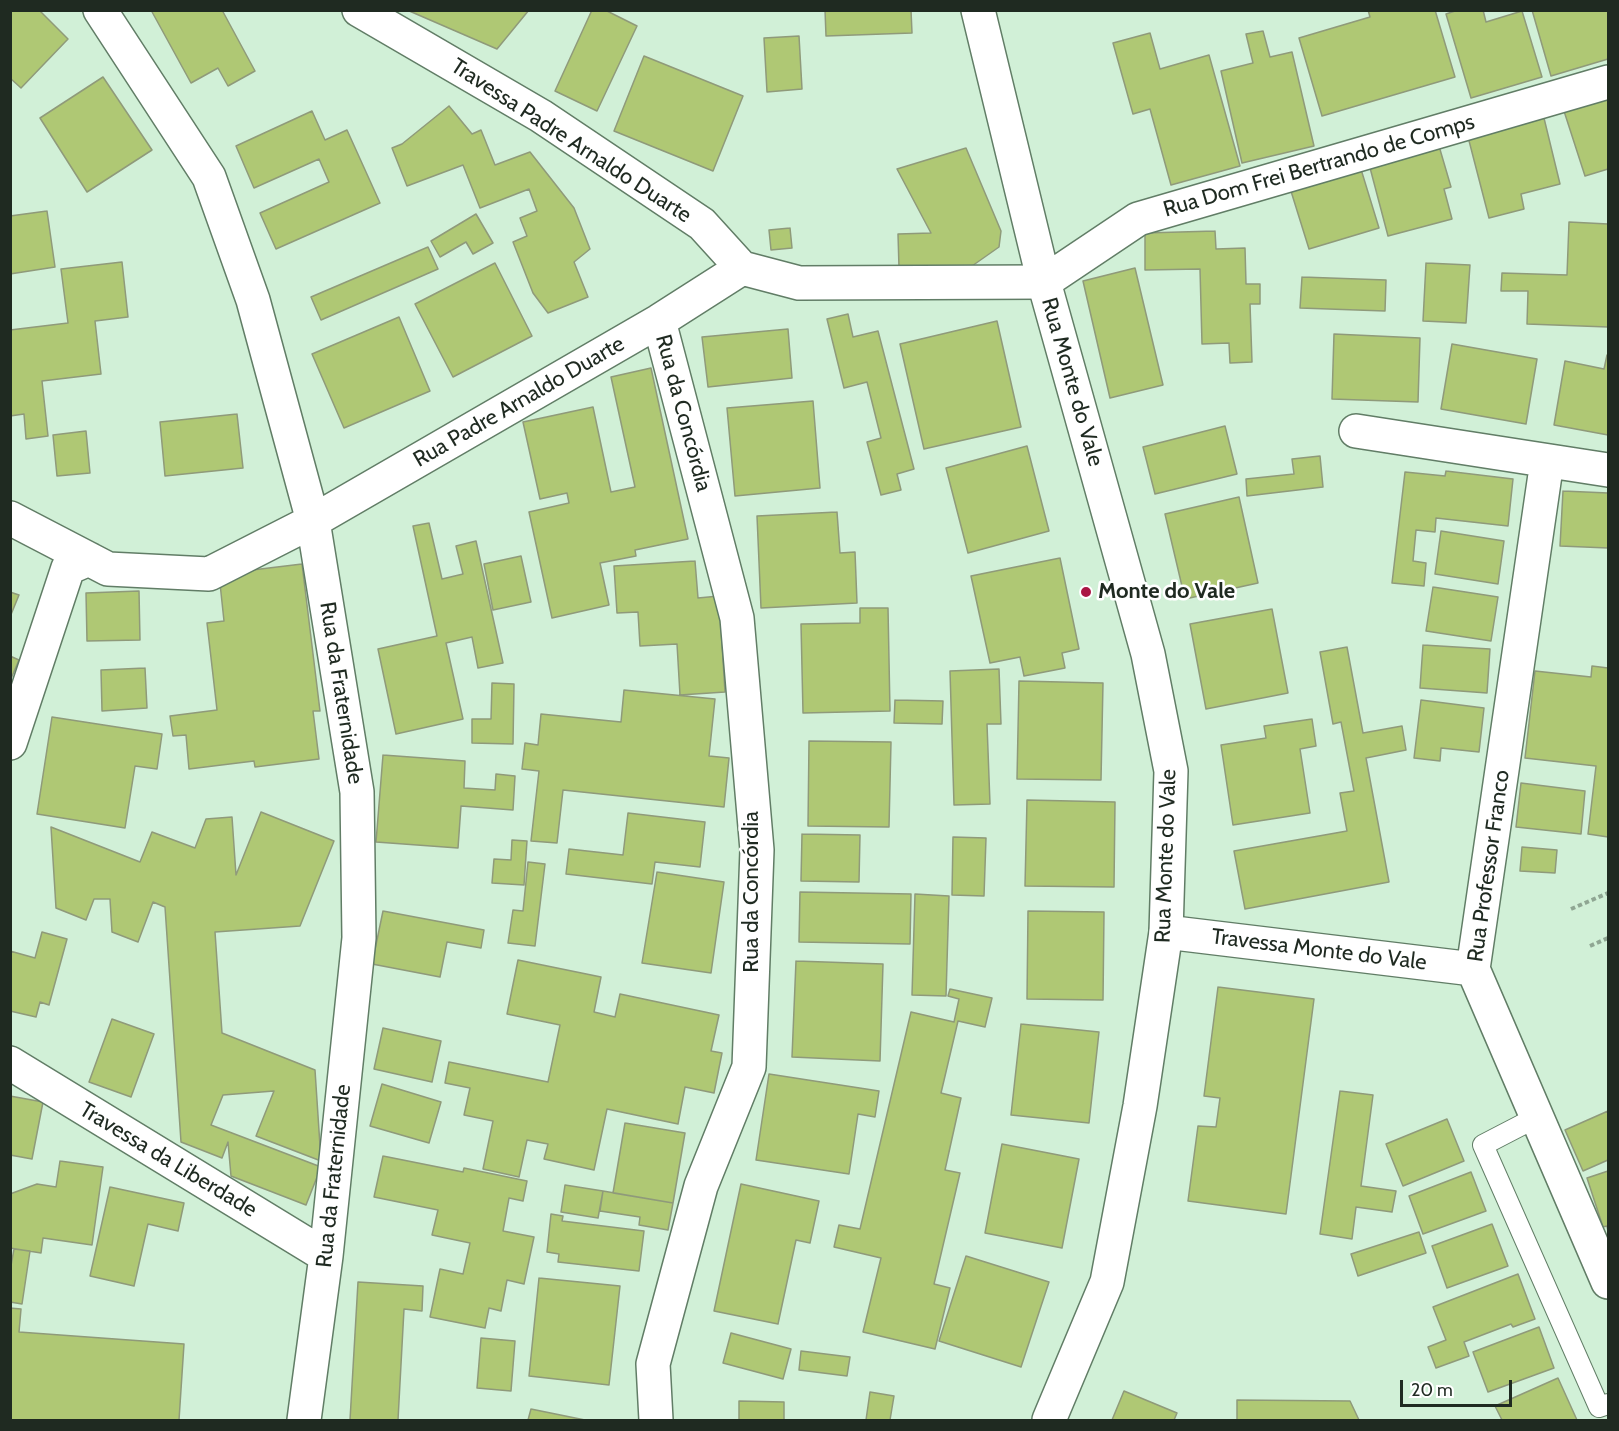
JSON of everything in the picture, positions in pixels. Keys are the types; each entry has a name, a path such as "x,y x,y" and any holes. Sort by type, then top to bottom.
{"street":[{"name":"Rua da Fraternidade","path":"100,10 209,177 253,300 313,521 357,792 359,938 326,1256 304,1420"},
{"name":"Travessa Padre Arnaldo Duarte","path":"359,10 541,116 702,224 742,267"},
{"name":"Rua Monte do Vale","path":"978,10 1044,282 1148,654 1171,771 1166,932 1140,1106 1107,1282 1048,1420"},
{"name":"Rua Dom Frei Bertrando de Comps","path":"1044,282 1138,219 1608,82"},
{"name":"Rua Padre Arnaldo Duarte","path":"10,518 108,569 209,574 313,521 659,321 742,267"},
{"path":"742,267 799,283 1044,282"},
{"name":"Rua da Concórdia","path":"656,1420 653,1364 701,1186 749,1067 757,850 737,618 659,321"},
{"path":"1356,431 1608,470"},
{"name":"Rua Professor Franco","path":"1547,461 1473,969 1608,1282"},
{"path":"10,743 68,568 89,559"},
{"name":"Travessa Monte do Vale","path":"1166,932 1473,969"},
{"name":"Travessa da Liberdade","path":"10,1063 326,1256"}],"lane":[{"path":"1537,1118 1483,1145 1599,1407 1608,1404"}],"path":[{"path":"1571,909 1608,893"},
{"path":"1590,946 1608,938"}],"building":[{"path":"10,10 39,10 68,39 21,88 10,78"},
{"path":"151,10 222,10 255,71 228,86 218,68 191,83"},
{"path":"407,10 529,10 497,49"},
{"path":"592,10 605,10 637,26 597,111 555,91"},
{"path":"825,10 911,10 912,33 826,36"},
{"path":"1368,10 1435,10 1455,77 1322,116 1299,38 1370,17"},
{"path":"1458,10 1483,10 1486,22 1522,11 1542,77 1471,98 1446,14"},
{"path":"1532,10 1608,10 1608,59 1551,76"},
{"path":"1263,31 1270,57 1292,52 1314,146 1242,163 1221,71 1253,63 1246,34"},
{"path":"1150,33 1160,69 1209,55 1240,166 1171,185 1150,109 1133,114 1113,43"},
{"path":"799,36 802,89 767,92 764,38"},
{"path":"644,56 743,96 713,171 614,131"},
{"path":"103,77 152,150 87,192 40,118"},
{"path":"1608,93 1608,169 1585,176 1563,108"},
{"path":"449,106 472,134 481,130 495,165 530,152 574,208 590,249 574,262 588,297 548,313 533,293 513,242 527,236 520,218 537,211 529,189 480,208 463,165 407,186 392,148 402,144"},
{"path":"312,111 325,140 347,130 380,203 276,249 260,213 329,182 319,159 254,188 236,146"},
{"path":"1543,114 1560,184 1521,194 1524,209 1489,218 1467,133"},
{"path":"1439,146 1451,187 1444,189 1452,219 1388,236 1369,164"},
{"path":"966,148 1001,231 999,247 972,266 899,268 898,234 931,233 897,169"},
{"path":"1360,166 1379,228 1309,249 1290,188"},
{"path":"47,211 55,267 10,274 10,216"},
{"path":"476,214 493,243 473,254 466,242 440,257 431,241"},
{"path":"1569,222 1608,224 1608,327 1527,324 1528,291 1501,291 1502,273 1567,275"},
{"path":"790,228 792,248 771,250 769,230"},
{"path":"1215,231 1216,249 1245,248 1246,284 1260,284 1260,304 1250,304 1252,362 1230,363 1229,343 1202,344 1200,269 1145,270 1145,233"},
{"path":"428,247 438,269 321,320 311,297"},
{"path":"122,262 128,317 95,321 101,374 42,381 48,436 26,439 24,414 10,416 10,330 68,323 61,269"},
{"path":"495,263 532,336 453,377 415,304"},
{"path":"1426,263 1470,265 1466,323 1423,321"},
{"path":"1135,268 1163,385 1110,398 1083,281"},
{"path":"1302,277 1386,280 1385,311 1300,308"},
{"path":"848,314 853,337 878,331 914,469 897,474 901,490 881,495 867,442 881,438 867,382 844,388 827,319"},
{"path":"399,317 430,391 344,428 312,354"},
{"path":"997,321 1021,427 924,449 900,344"},
{"path":"788,329 792,378 708,387 702,337"},
{"path":"1334,334 1420,338 1418,402 1332,399"},
{"path":"1452,344 1537,359 1526,424 1441,409"},
{"path":"1607,355 1608,435 1554,425 1565,361 1604,369"},
{"path":"651,368 688,539 635,550 636,556 600,563 609,605 552,618 529,512 569,503 567,493 540,499 523,422 593,407 611,492 635,487 611,377"},
{"path":"813,401 820,488 735,496 727,408"},
{"path":"237,414 243,468 165,476 160,422"},
{"path":"1225,426 1237,474 1155,494 1143,447"},
{"path":"86,431 90,473 57,476 53,435"},
{"path":"1027,446 1049,531 968,553 946,468"},
{"path":"1320,456 1323,487 1247,496 1246,479 1294,474 1292,459"},
{"path":"1446,471 1513,479 1508,526 1436,518 1435,532 1416,530 1413,561 1426,563 1424,586 1392,583 1405,472 1445,476"},
{"path":"1563,491 1608,493 1608,548 1560,546"},
{"path":"1239,497 1258,583 1185,599 1165,514"},
{"path":"837,512 840,553 855,552 857,603 761,608 757,516"},
{"path":"429,523 442,579 463,574 456,546 476,541 503,663 478,668 472,637 446,643 463,719 396,734 378,649 437,636 413,526"},
{"path":"1441,531 1504,541 1498,584 1435,574"},
{"path":"521,556 531,602 493,610 484,564"},
{"path":"1060,558 1079,649 1062,653 1065,668 1024,676 1020,657 990,663 971,576"},
{"path":"695,561 698,598 719,596 725,692 680,695 677,644 640,646 638,612 617,613 614,566"},
{"path":"302,564 320,711 313,711 319,759 255,767 254,761 189,769 186,735 173,736 170,716 217,710 207,623 224,621 219,574"},
{"path":"1433,587 1498,597 1491,641 1426,631"},
{"path":"139,591 140,640 87,641 86,593"},
{"path":"10,592 19,595 10,617"},
{"path":"860,608 888,608 890,711 803,713 801,624 860,623"},
{"path":"1272,609 1288,693 1206,709 1190,624"},
{"path":"1423,645 1490,649 1487,693 1420,688"},
{"path":"1347,647 1363,733 1402,726 1406,750 1366,758 1389,882 1245,909 1234,851 1347,831 1340,793 1354,791 1341,722 1333,724 1320,652"},
{"path":"10,656 19,660 10,681"},
{"path":"1592,666 1608,668 1608,837 1588,834 1596,766 1525,758 1535,671 1591,677"},
{"path":"145,668 147,708 102,711 101,670"},
{"path":"999,669 1001,724 987,724 990,804 954,805 950,671"},
{"path":"1019,681 1103,683 1101,780 1017,779"},
{"path":"492,683 514,684 513,744 472,743 472,719 491,719"},
{"path":"624,690 715,699 709,756 729,758 724,807 563,790 557,843 531,841 539,771 522,769 525,743 538,745 541,714 621,722"},
{"path":"895,700 943,701 942,724 894,723"},
{"path":"1421,700 1484,708 1479,752 1441,748 1440,761 1414,758"},
{"path":"52,717 162,734 157,769 135,766 125,828 37,814"},
{"path":"1312,719 1316,746 1300,749 1310,813 1233,825 1221,745 1266,738 1264,726"},
{"path":"809,741 891,742 889,827 808,826"},
{"path":"383,755 465,761 464,788 495,790 496,774 515,776 513,810 461,806 458,848 376,842"},
{"path":"1521,783 1585,791 1581,834 1516,827"},
{"path":"1027,800 1115,802 1114,887 1025,886"},
{"path":"261,812 334,841 300,926 215,932 222,1033 315,1070 321,1161 256,1136 274,1091 223,1095 211,1125 321,1167 306,1205 231,1176 228,1142 222,1158 181,1142 165,907 153,902 138,942 112,932 110,899 94,899 86,920 56,908 51,827 140,862 152,832 195,848 206,819 232,817 236,875"},
{"path":"628,813 705,822 700,867 655,862 652,884 566,874 569,849 623,855"},
{"path":"802,834 860,835 859,882 801,881"},
{"path":"953,837 986,838 984,896 952,895"},
{"path":"512,840 527,841 524,885 492,883 494,859 511,860"},
{"path":"1522,847 1557,850 1555,873 1520,871"},
{"path":"528,862 545,864 535,946 508,943 513,910 523,911"},
{"path":"657,872 724,882 711,973 642,963"},
{"path":"800,892 911,894 910,944 799,942"},
{"path":"915,894 949,896 946,996 912,995"},
{"path":"383,911 484,930 481,948 447,942 440,977 372,964"},
{"path":"1028,911 1104,912 1103,1000 1027,999"},
{"path":"42,932 67,939 49,1005 40,1002 36,1017 10,1011 10,951 35,958"},
{"path":"518,960 601,977 594,1012 615,1017 620,994 719,1015 711,1051 722,1053 714,1093 685,1087 678,1124 607,1109 594,1170 544,1159 548,1144 527,1140 519,1177 483,1169 493,1121 464,1115 470,1088 445,1083 449,1062 548,1082 560,1025 507,1014"},
{"path":"796,961 883,964 880,1061 792,1057"},
{"path":"1218,987 1314,999 1286,1214 1188,1201 1198,1126 1216,1127 1220,1098 1204,1096"},
{"path":"950,989 992,998 985,1027 958,1021 941,1093 961,1098 945,1170 960,1173 934,1284 950,1288 935,1349 863,1332 881,1258 834,1247 839,1225 860,1229 911,1012 954,1022 959,999 948,996"},
{"path":"112,1019 154,1034 131,1097 89,1082"},
{"path":"1021,1024 1099,1032 1089,1123 1011,1115"},
{"path":"383,1028 441,1041 432,1082 374,1069"},
{"path":"769,1074 879,1091 875,1117 858,1114 849,1174 756,1160"},
{"path":"382,1084 441,1102 429,1143 370,1126"},
{"path":"1340,1091 1373,1095 1361,1186 1396,1191 1392,1212 1356,1207 1352,1239 1320,1234"},
{"path":"10,1096 43,1102 32,1159 10,1155"},
{"path":"1608,1111 1608,1160 1583,1171 1565,1130"},
{"path":"1447,1119 1464,1161 1403,1186 1386,1144"},
{"path":"625,1123 685,1133 673,1203 613,1193"},
{"path":"1002,1144 1079,1159 1062,1248 985,1233"},
{"path":"383,1156 463,1172 464,1168 527,1181 523,1201 509,1198 503,1231 534,1237 524,1284 507,1280 501,1311 489,1308 485,1328 430,1317 440,1269 463,1274 470,1243 432,1235 438,1210 374,1197"},
{"path":"60,1161 103,1167 92,1245 43,1238 41,1253 10,1248 10,1194 37,1184 56,1187"},
{"path":"1608,1171 1608,1231 1607,1226 1603,1227 1587,1178"},
{"path":"1471,1172 1486,1211 1423,1234 1409,1196"},
{"path":"741,1184 819,1201 810,1243 796,1240 778,1324 714,1311"},
{"path":"565,1185 603,1191 598,1218 561,1212"},
{"path":"110,1187 184,1203 178,1231 148,1224 134,1286 90,1276"},
{"path":"603,1191 673,1203 668,1230 639,1225 640,1217 600,1211"},
{"path":"551,1214 563,1216 562,1221 644,1231 639,1271 558,1262 559,1254 547,1252"},
{"path":"1492,1224 1508,1266 1447,1288 1432,1246"},
{"path":"1419,1232 1426,1253 1358,1276 1351,1254"},
{"path":"14,1249 30,1251 22,1304 10,1302 10,1271"},
{"path":"966,1256 1049,1282 1021,1367 939,1341"},
{"path":"1518,1274 1535,1319 1513,1327 1511,1324 1464,1342 1469,1356 1436,1368 1428,1347 1446,1340 1433,1307"},
{"path":"539,1278 620,1286 609,1385 529,1376"},
{"path":"358,1282 423,1286 422,1311 404,1309 398,1420 350,1420"},
{"path":"10,1308 21,1309 19,1332 184,1344 179,1420 10,1420"},
{"path":"1539,1327 1554,1368 1488,1392 1473,1352"},
{"path":"731,1333 791,1349 783,1379 723,1363"},
{"path":"481,1338 515,1341 511,1391 477,1388"},
{"path":"801,1351 850,1357 847,1376 799,1370"},
{"path":"1558,1378 1577,1420 1502,1420 1495,1406"},
{"path":"1124,1391 1177,1413 1174,1420 1112,1420"},
{"path":"870,1392 894,1396 890,1420 866,1420"},
{"path":"1237,1400 1350,1401 1359,1420 1237,1420"},
{"path":"739,1401 784,1402 784,1420 739,1420"},
{"path":"531,1409 585,1420 528,1420"}],"place":[{"name":"Monte do Vale","path":"1086,592"}]}
